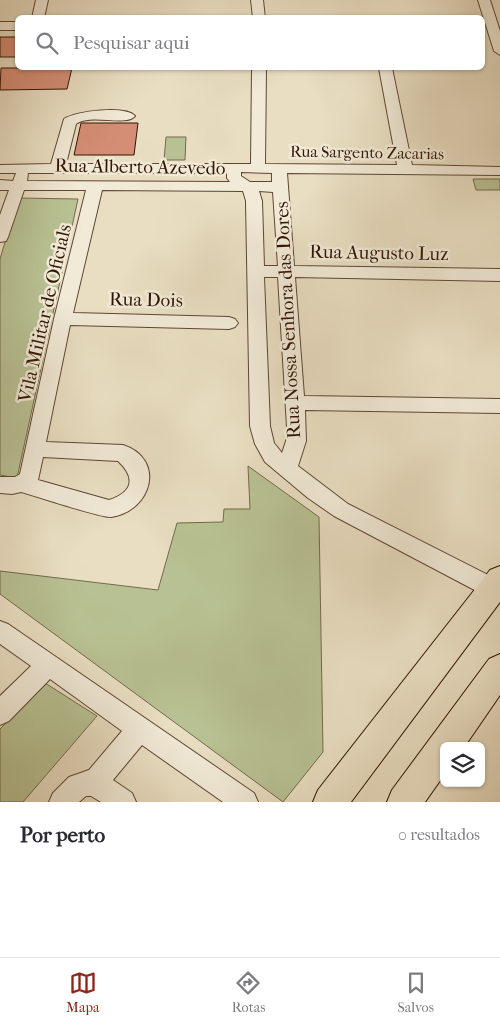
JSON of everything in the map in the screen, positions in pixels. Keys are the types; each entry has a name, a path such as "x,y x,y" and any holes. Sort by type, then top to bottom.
{"main road":[{"path":"330,802 496,583"},
{"path":"447,742 500,669"},
{"path":"404,802 440,752"}],"street":[{"path":"39,15 42,0"},
{"path":"257,0 259,15"},
{"path":"484,0 491,29 500,51"},
{"path":"0,26 15,26"},
{"path":"258,168 259,70"},
{"path":"386,70 405,169"},
{"path":"57,168 69,122 72,118 82,116 128,116"},
{"path":"0,169 234,168"},
{"name":"Rua Sargento Zacarias","path":"234,168 500,171"},
{"name":"Rua Nossa Senhora das Dores","path":"234,168 234,178 250,190 254,201 260,426 265,444 272,456 341,510 496,583"},
{"name":"Rua Nossa Senhora das Dores","path":"279,168 285,272 296,403 296,441 287,469"},
{"path":"0,237 24,169"},
{"name":"Rua Alberto Azevedo","path":"0,185 16,191 95,186 279,187"},
{"name":"Vila Militar de Oficials","path":"23,484 29,478 37,449 63,319 95,186"},
{"name":"Rua Augusto Luz","path":"256,271 500,275"},
{"name":"Rua Dois","path":"63,319 229,323"},
{"path":"296,403 500,406"},
{"path":"0,485 23,484 108,509 121,506 132,498 140,482 137,466 123,453 37,449"},
{"path":"0,631 245,802"},
{"path":"0,713 48,664"},
{"path":"95,783 140,728"},
{"path":"62,802 72,790 84,782 95,783 123,802"}],"green space":[{"path":"166,137 186,137 185,160 164,160"},
{"path":"473,179 500,179 500,190 476,190"},
{"path":"18,198 78,199 17,478 0,475 0,259"},
{"path":"248,466 319,517 323,752 283,802 0,594 0,571 158,590 177,523 223,522 224,509 250,509"},
{"path":"45,683 97,716 23,802 0,802 0,729"}],"building":[{"path":"0,37 15,37 15,57 0,57"},
{"path":"1,68 15,68 15,70 72,70 67,89 0,90"},
{"path":"81,123 138,123 134,155 74,155"}]}
